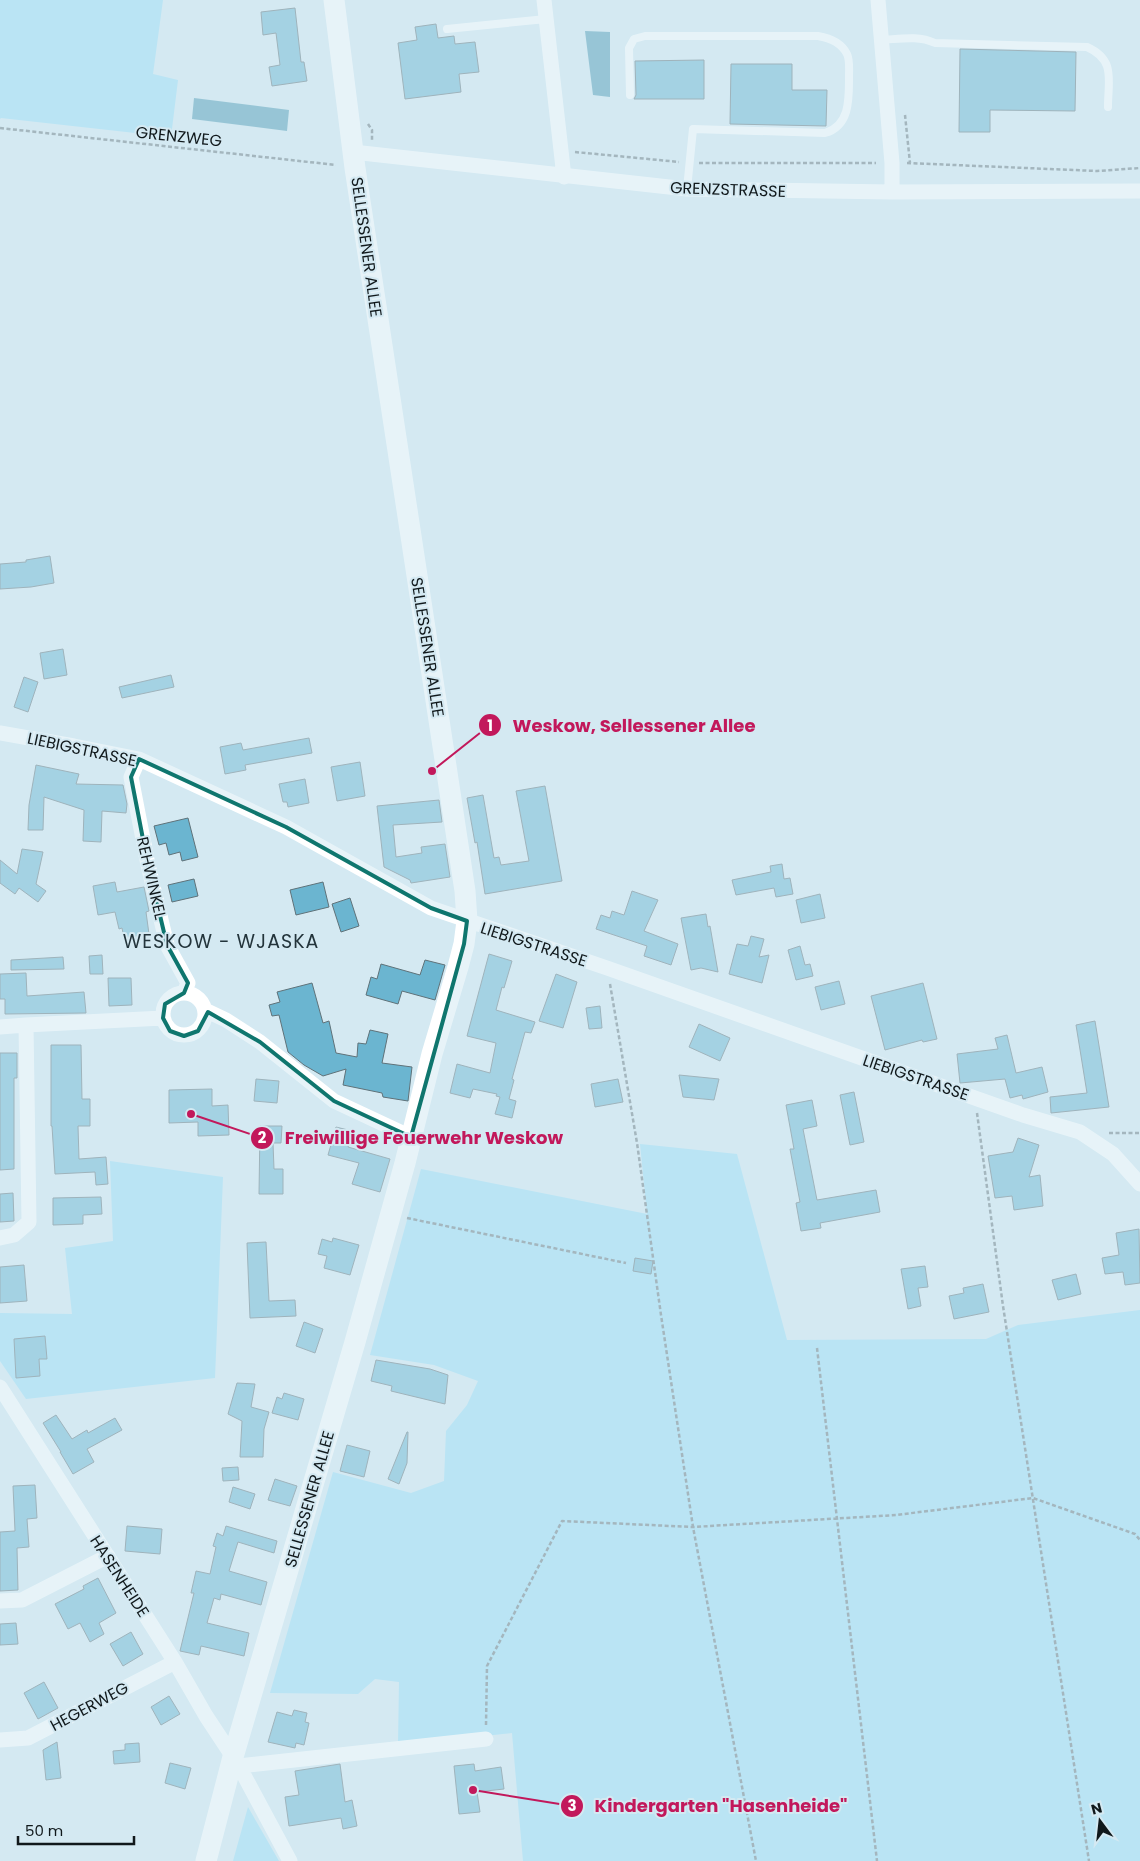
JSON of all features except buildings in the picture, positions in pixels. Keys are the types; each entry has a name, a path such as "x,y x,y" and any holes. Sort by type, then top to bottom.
{"main road":[{"name":"SELLESSENER ALLEE","path":"206,1861 236,1762 391,1215 432,1054 464,944 467,922 463,871 354,160 334,0"}],"street":[{"path":"544,0 564,177"},
{"path":"878,0 892,163 892,192"},
{"name":"GRENZSTRASSE","path":"354,160 564,177 687,190 892,192 1140,191"},
{"name":"LIEBIGSTRASSE","path":"0,733 139,759 286,827 431,908 1023,1115 1080,1132 1113,1154 1140,1184"},
{"name":"REHWINKEL","path":"139,759 130,777 167,946 188,983 184,992"},
{"path":"184,992 190,993 200,1000 205,1010 203,1025 192,1034 177,1034 170,1031 163,1018 165,1004 170,998 184,992"},
{"path":"205,1010 226,1020 260,1042 334,1100 411,1137"},
{"path":"0,1027 163,1018"},
{"path":"0,1238 14,1236 29,1222 26,1025"},
{"name":"HASENHEIDE","path":"0,1387 175,1662 206,1716 236,1762 290,1861"},
{"path":"0,1601 22,1600 108,1556"},
{"name":"HEGERWEG","path":"0,1740 28,1738 175,1662"},
{"path":"236,1762 486,1739"}],"lane":[{"path":"447,29 546,19"},
{"path":"630,95 629,48 634,39 645,36 818,36 839,43 847,54 849,63 849,101 843,121 834,130 825,133 693,129 687,190"},
{"path":"882,40 913,37 935,43 1087,47 1098,52 1108,65 1108,107"}],"path":[{"name":"GRENZWEG","path":"0,128 354,160"},
{"path":"561,150 689,163 892,163 1097,171 1140,168"},
{"path":"607,968 637,1143 660,1315 694,1527 756,1861"},
{"path":"974,1097 1003,1306 1089,1861"},
{"path":"391,1215 626,1264"},
{"path":"817,1348 877,1861"},
{"path":"486,1739 487,1666 562,1521 694,1527 896,1515 1033,1498 1135,1534 1140,1540"}],"highlighted area":[{"path":"139,759 286,827 431,908 467,921 464,944 411,1137 334,1101 260,1042 208,1012 198,1031 184,1036 170,1031 163,1018 165,1004 184,993 188,983 167,945 148,865 131,777"}],"shaded area":[{"path":"0,0 163,0 153,74 178,80 171,137 0,119"},
{"path":"585,31 610,32 610,97 593,95"},
{"path":"194,98 289,110 287,131 192,119"},
{"path":"640,1144 737,1154 787,1340 986,1339 1018,1325 1140,1310 1140,1861 523,1861 512,1733 398,1745 399,1682 375,1679 358,1694 270,1693 333,1472 411,1493 444,1481 446,1431 467,1405 478,1381 434,1365 370,1355 421,1169 647,1214"},
{"path":"110,1161 223,1177 215,1378 26,1399 0,1361 0,1313 72,1314 65,1248 113,1241"},
{"path":"248,1807 279,1861 233,1861"}],"place":[{"name":"Weskow, Sellessener Allee","path":"432,771"},
{"name":"Freiwillige Feuerwehr Weskow","path":"191,1114"},
{"name":"Kindergarten \"Hasenheide\"","path":"473,1790"}],"district":[{"name":"WESKOW - WJASKA","path":"221,941"}]}
